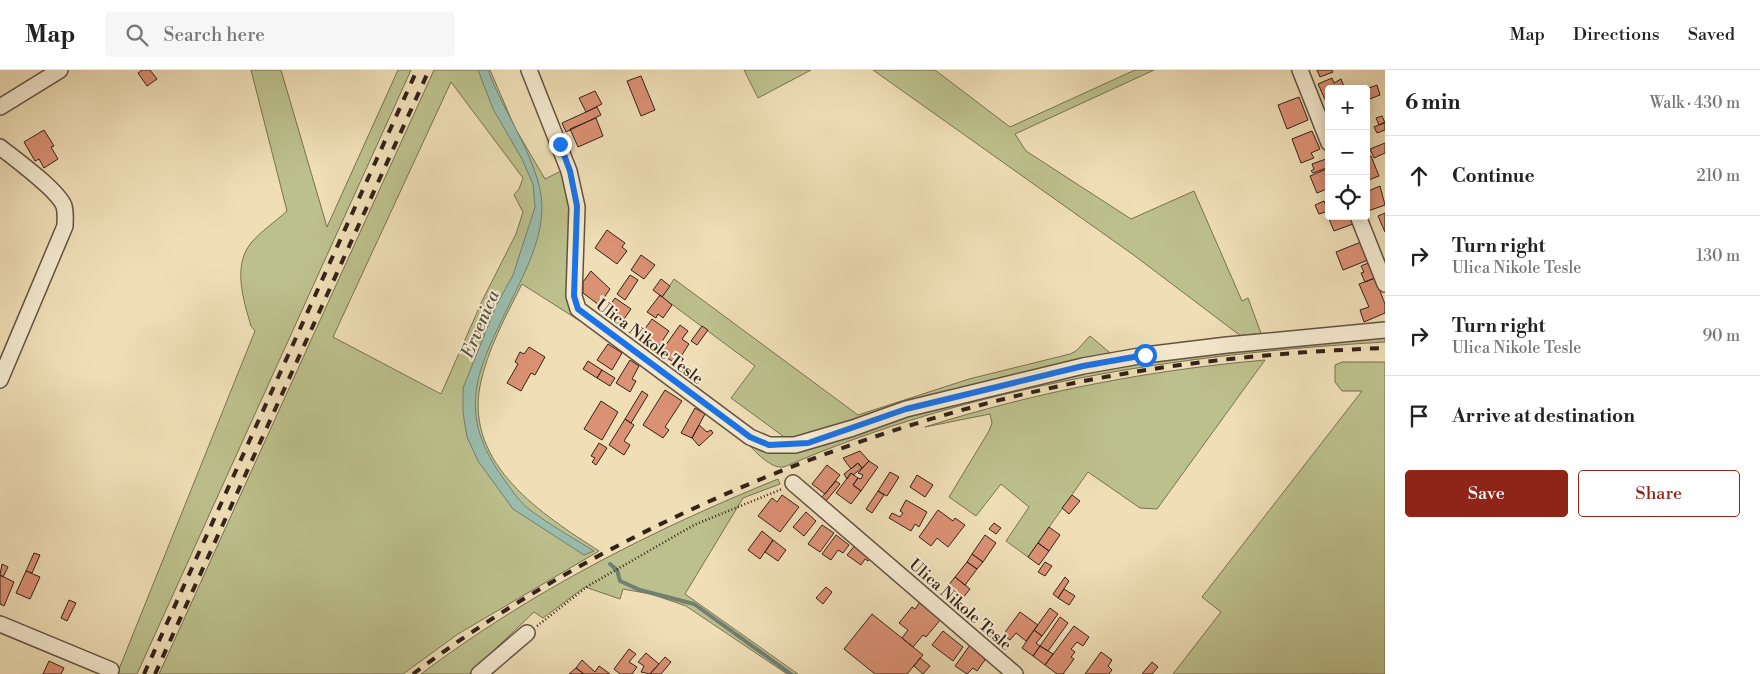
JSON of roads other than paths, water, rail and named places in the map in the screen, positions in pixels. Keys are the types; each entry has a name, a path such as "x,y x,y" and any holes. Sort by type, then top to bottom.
{"street":[{"path":"0,107 60,70"},
{"name":"Ulica Nikole Tesle","path":"529,70 570,171 577,206 574,296 578,309 750,437 769,445 808,443 906,409 1083,366 1145,355 1227,345 1385,330"},
{"path":"1300,70 1325,133"},
{"path":"0,147 56,195 63,205 65,226 0,380"},
{"path":"1360,220 1385,284"},
{"name":"Ulica Nikole Tesle","path":"794,484 1015,674"},
{"path":"0,624 112,670"},
{"path":"479,674 527,634"}],"waterway":[{"name":"Ervenica","path":"610,564 617,570 620,581 640,590 694,604 791,674"}],"railway":[{"path":"144,674 417,70"},
{"path":"155,674 429,70"},
{"path":"413,674 492,619 577,568 666,521 759,480 853,444 949,414 1045,389 1140,371 1262,356 1385,348"}]}
